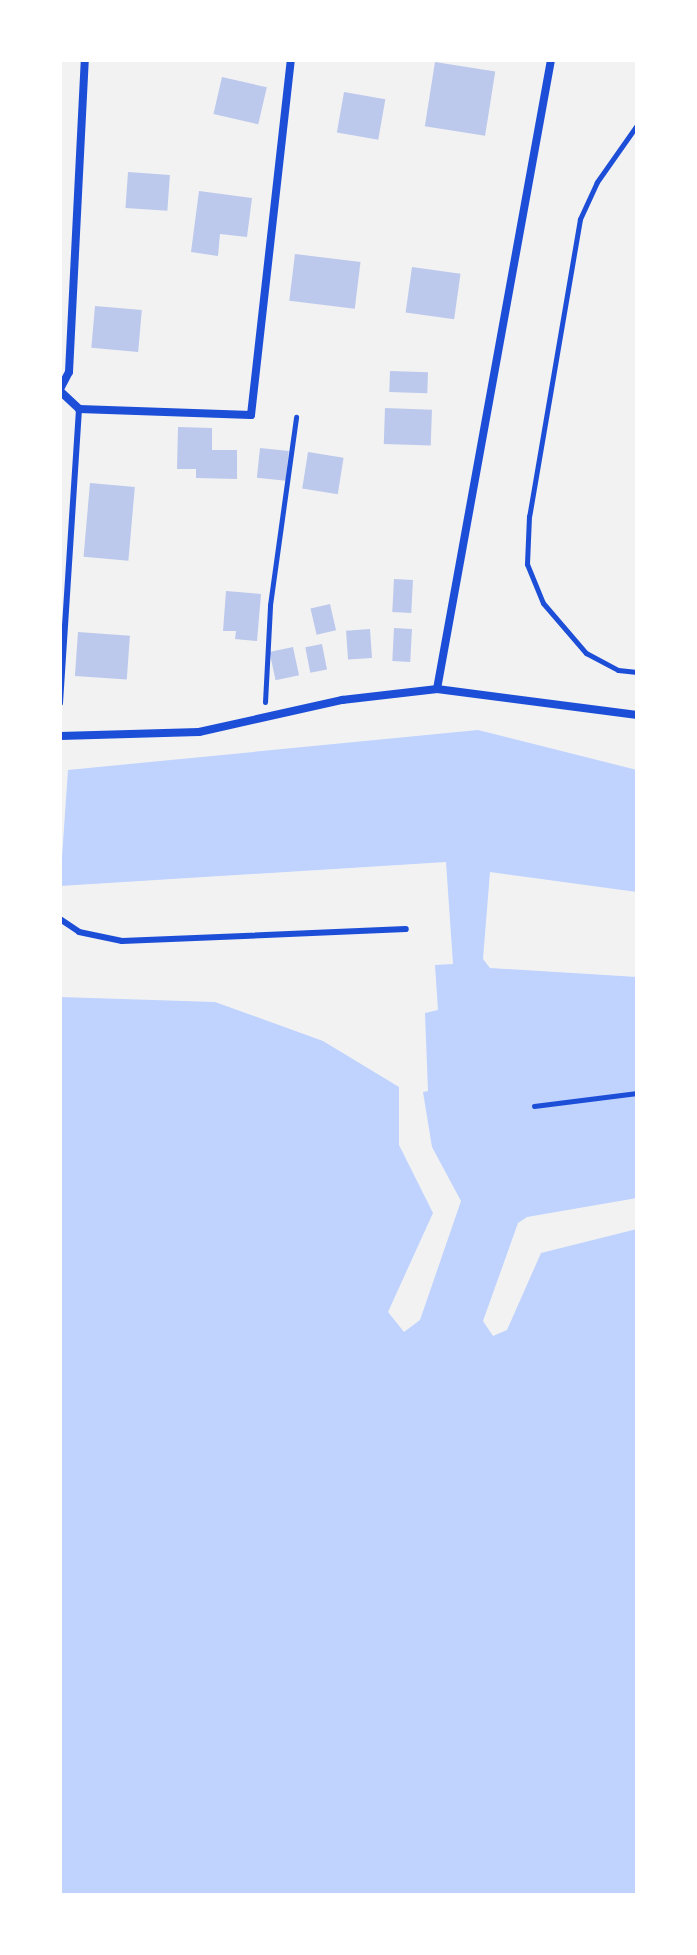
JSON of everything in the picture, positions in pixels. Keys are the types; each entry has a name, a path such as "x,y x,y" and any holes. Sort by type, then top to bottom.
{"street":[{"path":"85,60 69,372 60,390 79,409 251,415 291,60"},
{"path":"437,689 551,60"},
{"path":"60,736 199,732 342,700 437,689 637,715"}],"lane":[{"path":"60,703 79,409"},
{"path":"60,919 79,932 122,941 406,929"}],"path":[{"path":"637,125 597,182 580,219 529,516 527,564 543,603 586,653 618,670 637,672"},
{"path":"264,717 270,605 296,417"},
{"path":"534,1106 637,1093"}],"water":[{"path":"478,730 637,770 637,892 490,872 483,959 490,968 637,977 637,1198 527,1217 518,1223 483,1321 493,1336 507,1330 541,1253 637,1229 637,1895 60,1895 60,997 215,1002 323,1041 399,1087 399,1145 433,1213 388,1312 404,1332 420,1320 461,1201 432,1147 423,1092 428,1091 425,1013 438,1010 435,965 453,964 446,862 60,886 68,770"}],"building":[{"path":"435,62 495,72 485,136 425,126"},
{"path":"222,77 267,87 258,124 213,114"},
{"path":"344,92 385,99 378,140 337,132"},
{"path":"128,172 170,175 167,211 125,208"},
{"path":"199,191 252,198 247,237 220,234 218,256 191,252"},
{"path":"295,254 361,262 355,309 289,301"},
{"path":"412,267 461,274 454,319 406,313"},
{"path":"95,306 142,310 138,352 91,348"},
{"path":"390,371 428,372 427,393 389,392"},
{"path":"385,408 432,410 431,446 384,444"},
{"path":"178,427 212,428 212,450 237,450 237,479 196,478 196,469 177,469"},
{"path":"260,448 289,451 286,481 257,478"},
{"path":"308,452 344,458 338,494 302,489"},
{"path":"90,483 135,487 128,561 84,557"},
{"path":"394,579 413,580 411,613 392,612"},
{"path":"226,591 261,594 257,641 235,639 236,631 223,631"},
{"path":"330,604 336,630 317,635 311,608"},
{"path":"394,628 412,629 410,662 392,661"},
{"path":"370,629 372,658 348,660 346,631"},
{"path":"78,632 130,636 127,680 75,676"},
{"path":"322,644 327,670 310,673 305,647"},
{"path":"293,647 299,675 276,680 270,652"}]}
